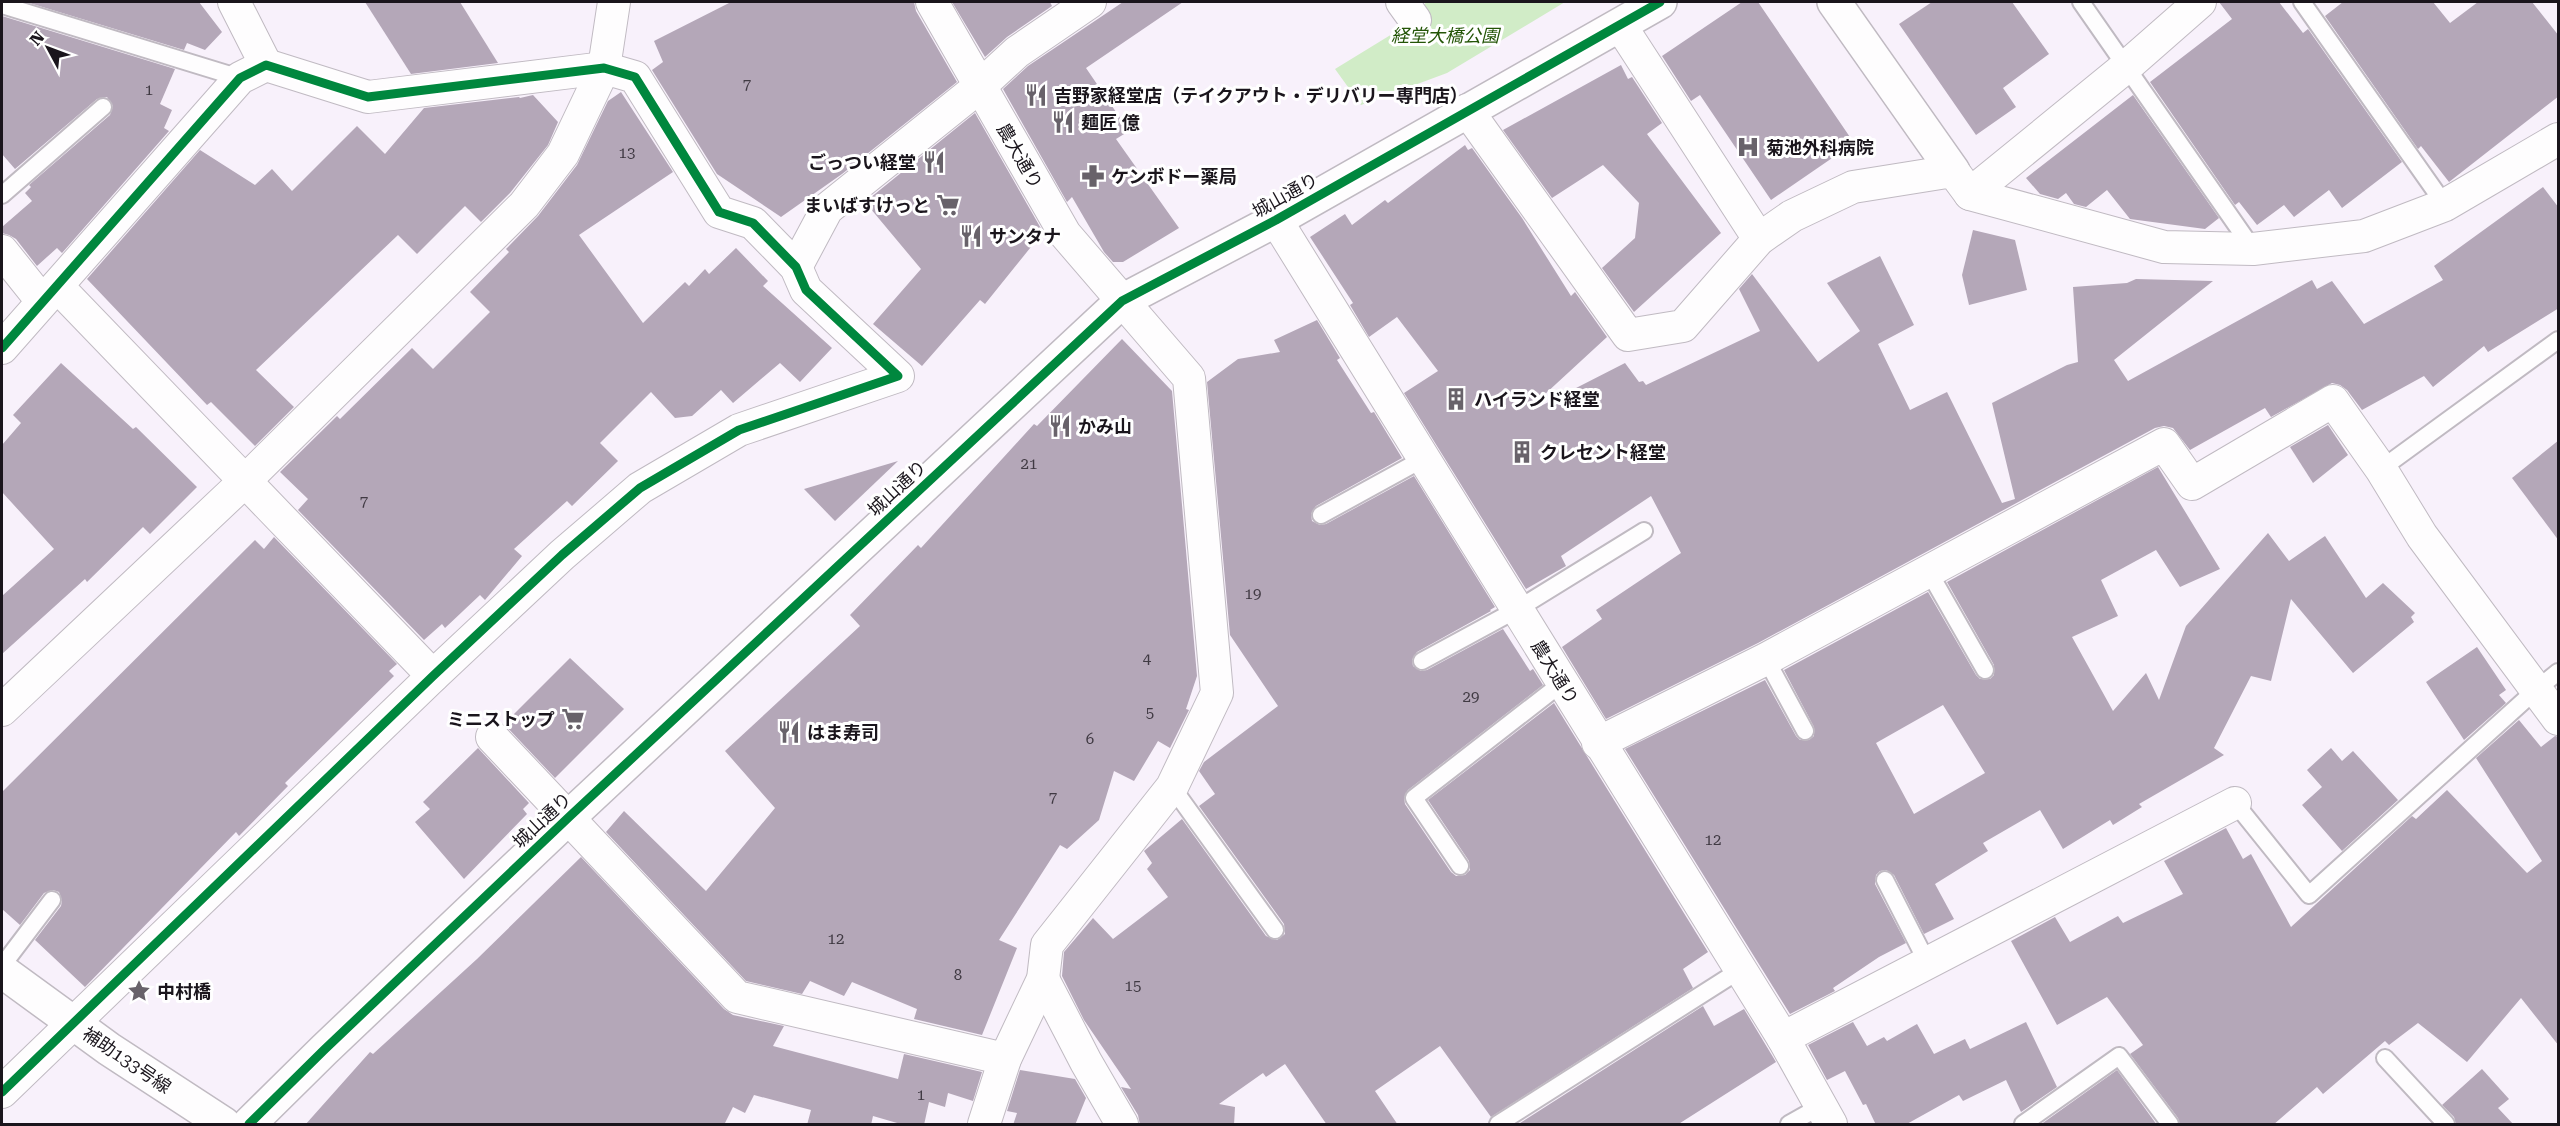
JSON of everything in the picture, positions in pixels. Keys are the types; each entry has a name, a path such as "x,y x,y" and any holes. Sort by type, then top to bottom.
{"street":[{"path":"234,2 253,72"},
{"path":"2,710 245,481 524,206 563,154 604,68 614,2"},
{"name":"農大通り","path":"932,2 1065,234 1189,378 1217,693 1172,787 1047,945 1043,979 1005,1059 984,1125"},
{"path":"796,267 827,209 979,87 1017,52 1090,2"},
{"name":"城山通り","path":"249,1125 324,1050 569,817 1122,301 1276,220 1660,2"},
{"path":"1834,2 1962,182"},
{"path":"1962,182 2127,66 2200,2"},
{"path":"1620,25 1759,238"},
{"path":"2,1092 433,676 562,555 640,488 738,430 898,376 806,290 796,267 753,224 719,212 635,77 604,68 368,97 253,72"},
{"path":"2,348 253,72"},
{"path":"1467,110 1628,335 1683,326 1759,238 1792,216 1853,187 1962,182 2164,247 2253,249 2364,236 2445,205 2559,139"},
{"name":"農大通り","path":"1276,220 1598,743 1783,1038 1826,1115"},
{"path":"2,251 245,481 433,676"},
{"path":"1598,743 1766,659 2164,444 2192,484 2333,401 2381,469 2422,536 2548,680 2559,719"},
{"path":"492,737 737,997 1005,1059"},
{"path":"1783,1038 2235,803"},
{"name":"補助133号線","path":"2,971 73,1023 224,1125"},
{"path":"1043,979 1122,1125"}],"lane":[{"path":"2081,2 2253,249"},
{"path":"2302,2 2445,205"},
{"path":"2,5 253,72"},
{"path":"2,195 103,107"},
{"path":"2381,469 2559,340"},
{"path":"1321,515 1423,459"},
{"path":"1422,661 1516,610 1644,531"},
{"path":"1929,572 1985,670"},
{"path":"1766,659 1805,731"},
{"path":"2235,803 2309,895 2548,680"},
{"path":"1460,867 1414,798 1562,683"},
{"path":"1172,787 1275,930"},
{"path":"1885,880 1927,963"},
{"path":"2,966 52,900"},
{"path":"1498,1125 1740,970"},
{"path":"2023,1125 2119,1056 2170,1125"},
{"path":"2385,1058 2446,1125"},
{"path":"1789,1125 1826,1115"}],"green space":[{"name":"経堂大橋公園","path":"1426,2 1565,2 1447,73 1361,105 1335,69 1415,20"}],"building":[{"path":"26,2 199,2 222,32 205,50 187,43 184,50"},
{"path":"365,2 460,2 498,63 411,74"},
{"path":"731,2 914,2 916,11 957,82 842,174 781,217 717,174 652,70 663,62 654,41"},
{"path":"952,2 1050,2 1052,6 1007,37 985,57"},
{"path":"1123,2 1183,2 1086,68 1129,131 1116,139 1179,228 1123,262 1113,262 1104,252 1072,197 1067,202 1003,89 1028,66"},
{"path":"1742,2 1758,2 1854,143 1771,200 1700,95 1691,101 1662,56"},
{"path":"1932,2 2012,2 2049,54 2003,88 2016,107 1976,135 1899,24"},
{"path":"2219,2 2279,2 2303,33 2308,29 2402,162 2342,208 2329,190 2294,217 2284,205 2257,225 2239,202 2235,205 2150,82 2232,19"},
{"path":"2343,2 2433,2 2450,23 2478,2 2532,2 2559,36 2559,96 2449,182 2421,146 2418,149 2325,16"},
{"path":"2,16 175,69 160,104 172,110 164,128 169,131 62,253 57,248 37,266 16,239 2,233 2,227 32,201 25,193 31,187 29,185 110,115 113,106 107,97 97,99 15,169 2,154"},
{"path":"1621,65 1628,79 1632,77 1662,123 1647,134 1721,233 1634,312 1602,268 1635,238 1639,203 1603,165 1552,198 1503,130"},
{"path":"621,92 673,172 579,235 643,323 685,282 689,286 705,269 709,274 736,248 768,281 763,286 832,348 800,382 780,363 733,403 721,390 692,416 675,418 651,392 600,443 618,461 572,506 567,501 514,549 522,556 485,600 480,595 445,628 442,624 424,640 298,510 308,499 280,472 337,416 340,419 412,348 433,369 490,312 470,292 509,252 506,249 538,216 577,165 608,101"},
{"path":"533,95 558,122 548,145 510,193 481,222 465,206 417,254 398,235 256,370 294,407 255,446 211,402 207,405 87,279 200,150 255,185 272,169 292,191 357,126 385,154 424,108"},
{"path":"2133,95 2219,218 2205,229 2130,219 2107,190 2086,207 2074,204 2066,193 2058,199 2040,194 2026,178"},
{"path":"975,113 1043,232 985,304 980,300 922,366 873,324 921,269 865,202"},
{"path":"1465,145 1468,150 1472,148 1522,218 1571,296 1575,292 1607,337 1531,407 1533,410 1625,363 1639,382 1643,381 1646,385 1760,331 1739,289 1752,274 1818,362 1860,331 1827,283 1880,256 1914,325 1878,344 1910,410 1947,392 2002,503 2015,499 1992,403 2067,365 2078,362 2073,287 2127,283 2136,279 2213,281 2114,360 2128,381 2312,280 2317,289 2332,281 2364,324 2443,280 2434,266 2543,187 2559,208 2559,308 2488,352 2484,346 2433,387 2424,376 2362,410 2347,390 2332,383 2271,417 2265,408 2190,450 2173,428 2164,426 2155,428 1758,643 1606,719 1562,647 1602,619 1596,610 1681,553 1651,496 1561,556 1566,566 1526,589 1404,393 1438,371 1397,317 1369,337 1350,305 1353,303 1310,237 1345,214 1352,225 1385,200 1388,203"},
{"path":"1973,230 2015,240 2027,290 1969,305 1962,275"},
{"path":"1317,320 1340,358 1337,360 1371,413 1374,412 1402,458 1316,506 1311,514 1312,521 1320,525 1326,524 1414,476 1495,607 1417,652 1412,660 1413,666 1421,671 1427,670 1503,629 1530,671 1533,669 1543,685 1408,790 1404,798 1405,804 1451,872 1456,876 1465,875 1470,870 1469,861 1428,800 1554,703 1708,952 1683,969 1693,988 1491,1117 1440,1046 1375,1091 1398,1125 1327,1125 1285,1064 1266,1077 1263,1073 1219,1104 1235,1107 1234,1125 1140,1125 1138,1115 1121,1087 1131,1089 1084,1020 1062,976 1064,952 1093,918 1113,939 1168,897 1147,869 1152,863 1144,851 1182,819 1266,936 1277,940 1285,934 1284,924 1199,806 1215,794 1199,771 1204,762 1278,706 1230,635 1207,382 1238,359 1280,352 1274,340"},
{"path":"1122,339 1172,391 1197,676 1186,709 1189,710 1170,748 1158,741 1134,781 1114,771 1099,820 1067,849 1060,845 999,940 1017,948 982,1035 914,1019 917,1009 852,982 844,996 810,981 802,994 746,981 606,832 624,811 706,891 775,808 725,751 860,626 850,615 918,545 921,548 1034,424 1037,426"},
{"path":"61,363 133,429 136,427 197,487 150,534 143,527 87,582 85,579 2,654 2,596 54,549 2,492 2,445 21,423 13,415"},
{"path":"2328,425 2348,455 2313,483 2290,447"},
{"path":"2559,440 2559,541 2512,478"},
{"path":"898,461 835,521 804,489"},
{"path":"2158,467 2220,569 2180,587 2156,550 2101,580 2118,616 2072,637 2113,711 2146,673 2159,700 2186,626 2268,533 2289,561 2325,536 2366,598 2383,583 2415,613 2411,617 2414,622 2353,673 2291,599 2271,681 2251,676 2214,748 2224,755 2139,804 2142,807 2113,825 2110,820 2063,849 2040,810 1983,843 1988,851 1935,884 1954,919 1924,934 1894,875 1886,870 1880,871 1876,875 1875,884 1906,943 1879,957 1833,988 1835,991 1790,1014 1625,749 1765,680 1796,736 1800,740 1809,740 1814,736 1814,727 1784,670 1928,592 1976,675 1980,679 1990,679 1994,675 1994,665 1947,582","holes":["1943,705 1985,773 1914,814 1876,743"]},
{"path":"274,537 397,664 389,671 394,676 285,783 288,786 239,836 236,832 85,987 35,940 61,906 59,892 53,890 44,893 20,925 2,909 2,792 255,540 264,549"},
{"path":"2477,647 2506,690 2499,695 2506,703 2464,740 2426,682"},
{"path":"570,658 624,709 555,778 504,724"},
{"path":"2519,720 2541,747 2555,736 2559,737 2559,1046 2521,998 2467,1062 2418,1023 2389,1045 2385,1041 2323,1094 2317,1087 2273,1125 2180,1125 2178,1118 2130,1054 2143,1045 2107,997 2057,1025 2011,941 2055,917 2070,942 2118,916 2123,923 2183,894 2164,861 2226,828 2243,859 2251,854 2291,927 2412,816 2416,819 2447,790 2527,873 2542,861 2476,758"},
{"path":"478,748 529,803 523,809 527,814 464,879 415,822 430,809 423,802"},
{"path":"2331,748 2342,761 2353,751 2398,800 2342,851 2302,805 2322,787 2307,770"},
{"path":"581,857 724,1009 733,1015 784,1026 773,1046 898,1079 904,1054 982,1072 973,1101 948,1093 945,1107 929,1102 924,1125 904,1125 873,1116 871,1125 807,1125 811,1110 754,1095 745,1113 733,1107 724,1125 305,1125 370,1052 373,1054 477,959"},
{"path":"1703,1006 1714,1026 1744,1009 1776,1062 1677,1125 1517,1125"},
{"path":"1853,1022 1867,1046 1884,1037 1887,1041 1917,1024 1934,1054 1965,1039 1970,1049 2026,1022 2057,1087 2021,1112 2006,1080 1963,1101 1959,1095 1905,1125 1876,1125 1845,1071 1827,1080 1808,1045"},
{"path":"2482,1069 2509,1099 2498,1108 2514,1125 2456,1125 2454,1117 2442,1105"},
{"path":"1020,1070 1075,1079 1086,1098 1075,1125 1013,1125 1017,1113 1007,1111"},
{"path":"2117,1070 2157,1125 2040,1125"}],"cycle path":[{"path":"249,1124 569,817 1122,301 1276,220 1660,2"},
{"path":"2,348 240,78 266,65 368,97 604,68 635,77 719,212 753,223 796,267 806,290 898,376 739,430 640,488 562,555 433,676 2,1092"}],"place":[{"name":"吉野家経堂店（テイクアウト・デリバリー専門店）","path":"1036,95"},
{"name":"麺匠 億","path":"1063,122"},
{"name":"菊池外科病院","path":"1748,147"},
{"name":"ごっつい経堂","path":"934,162"},
{"name":"ケンボドー薬局","path":"1093,176"},
{"name":"まいばすけっと","path":"948,205"},
{"name":"サンタナ","path":"971,236"},
{"name":"ハイランド経堂","path":"1456,399"},
{"name":"かみ山","path":"1060,426"},
{"name":"クレセント経堂","path":"1522,452"},
{"name":"ミニストップ","path":"573,719"},
{"name":"はま寿司","path":"789,732"},
{"name":"中村橋","path":"139,991"}]}
